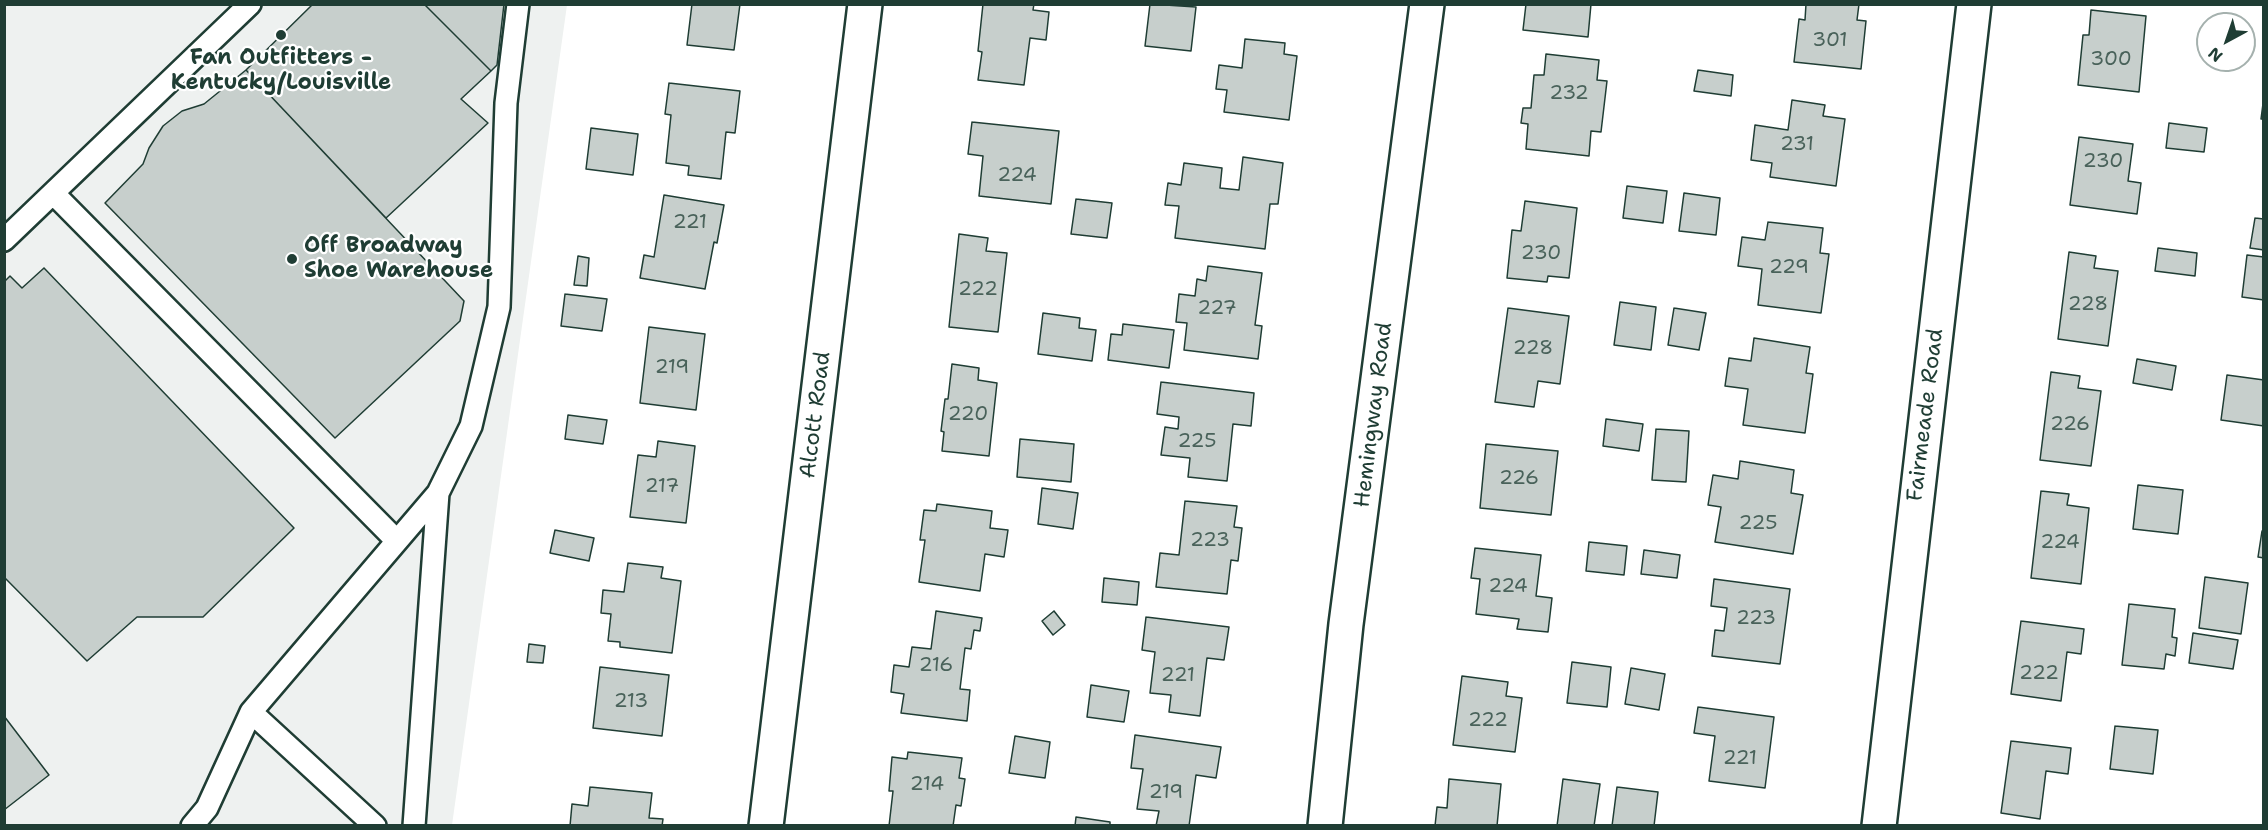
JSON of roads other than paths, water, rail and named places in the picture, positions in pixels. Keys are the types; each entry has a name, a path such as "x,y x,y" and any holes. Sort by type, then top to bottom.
{"street":[{"name":"Alcott Road","path":"766,825 865,4"},
{"name":"Hemingway Road","path":"1325,825 1346,624 1427,4"},
{"name":"Fairmeade Road","path":"1879,825 1974,4"}],"lane":[{"path":"4,240 250,4"},
{"path":"192,825 207,808 251,712 438,492 471,426 499,307 506,103 518,4"},
{"path":"53,193 397,541"},
{"path":"414,825 438,492"},
{"path":"251,712 375,825"}],"place":[{"name":"Fan Outfitters - Kentucky/Louisville","path":"281,35"},
{"name":"Off Broadway Shoe Warehouse","path":"292,259"}]}
